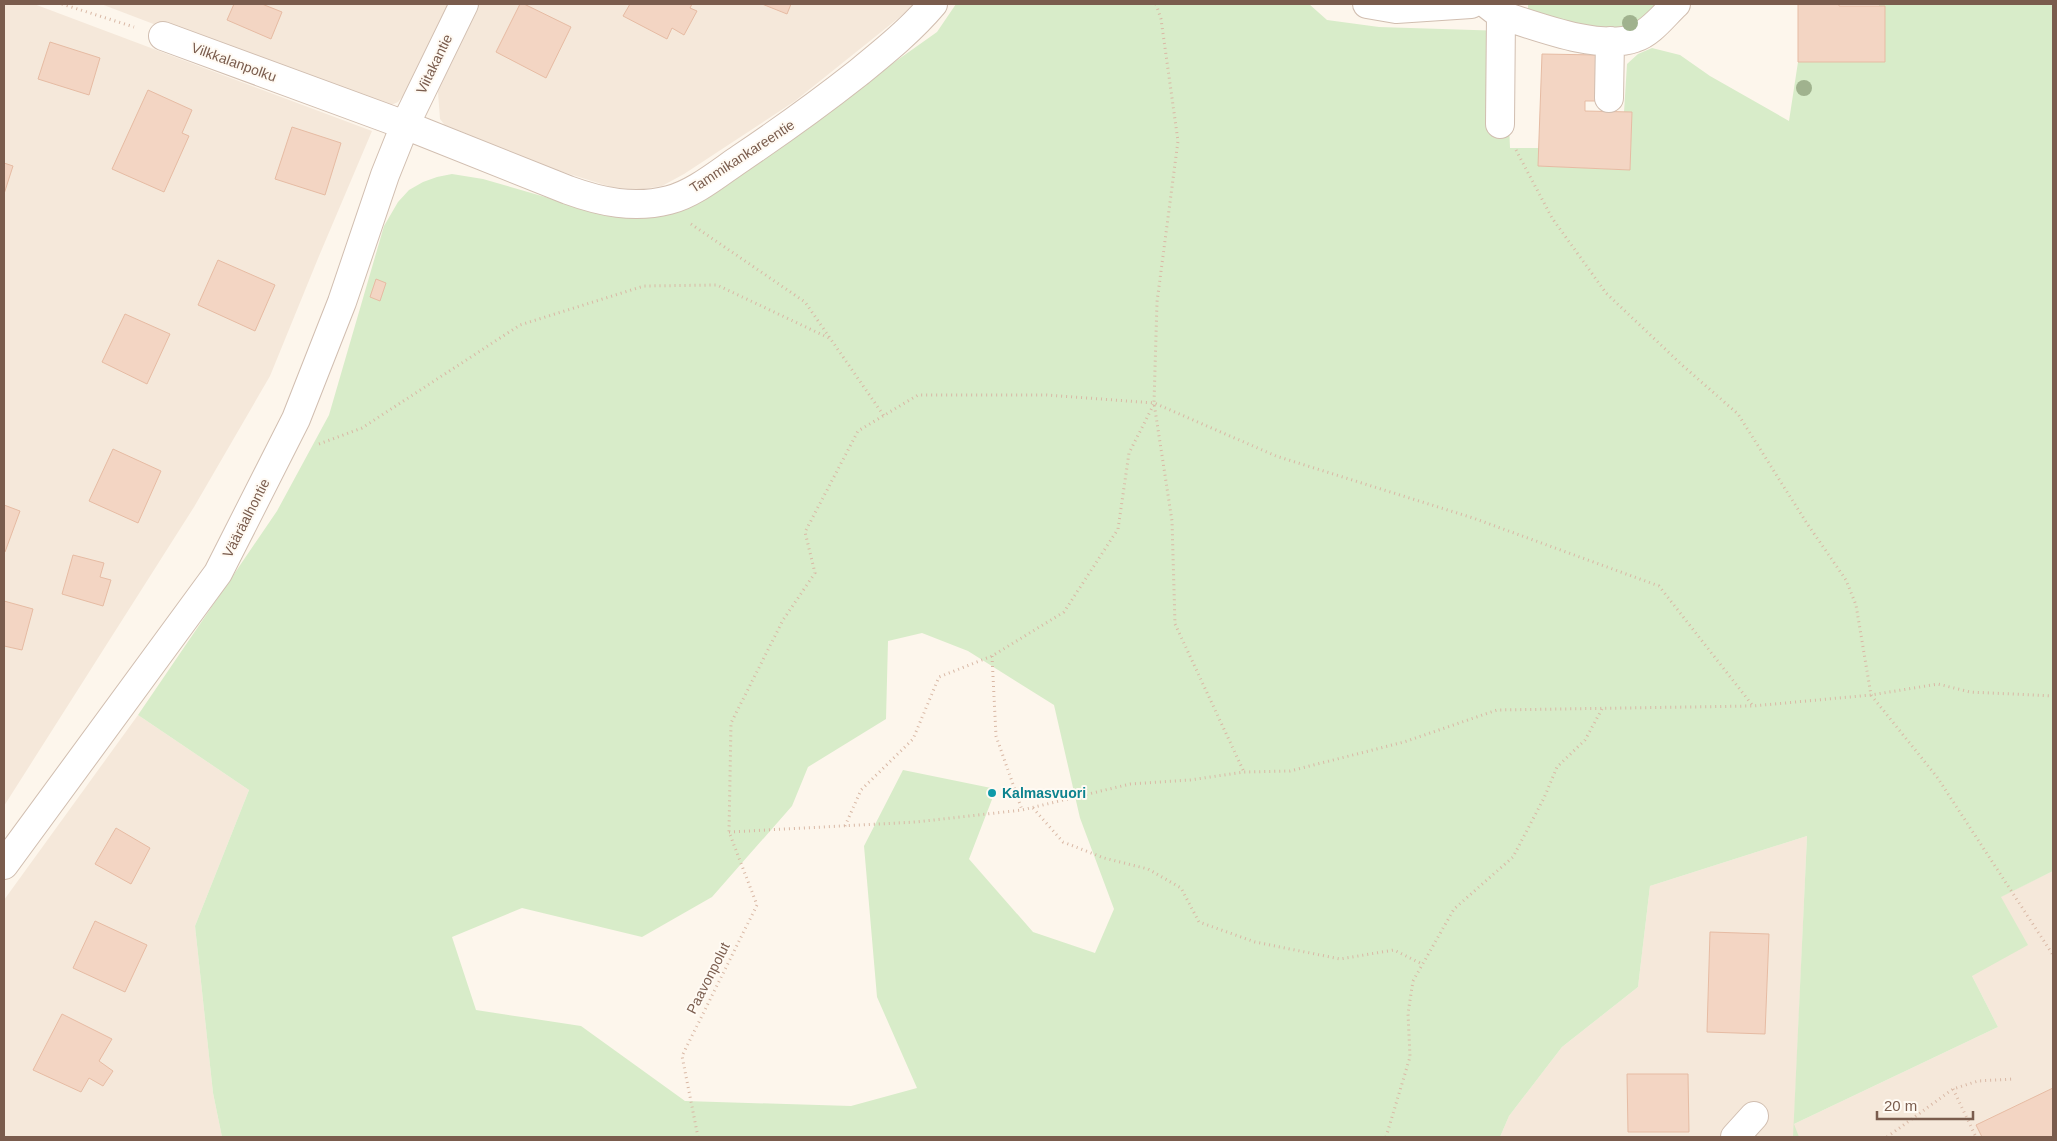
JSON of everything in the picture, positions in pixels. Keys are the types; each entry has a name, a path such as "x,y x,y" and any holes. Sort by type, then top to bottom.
{"street":[{"name":"Viitakantie","path":"405,125 464,4"},
{"name":"Tammikankareentie","path":"405,125 595,200 622,204 670,200 701,185 803,116 914,26 933,4"},
{"path":"1367,4 1396,9 1472,4"},
{"path":"1500,124 1494,9 1563,35 1610,41 1636,38 1676,4"},
{"name":"Vilkkalanpolku","path":"163,36 405,125"},
{"path":"1609,98 1610,41"},
{"name":"Vääräalhontie","path":"4,865 218,573 296,419 342,302 385,175 405,125"},
{"path":"1735,1137 1754,1116"}],"path":[{"path":"62,4 163,36"},
{"path":"1156,4 1161,19 1178,141 1157,302 1154,403 1172,521 1175,624 1244,772"},
{"path":"1500,124 1526,166 1552,218 1606,293 1682,365 1738,414 1806,522 1846,580 1856,605 1871,695 1937,777 2053,955"},
{"path":"658,202 805,302 884,416"},
{"path":"276,460 362,428 520,325 644,286 717,285 830,338"},
{"path":"1753,706 1658,586 1473,518 1276,456 1154,403 1047,395 918,395 858,431 805,532 815,573 784,620 732,723 729,832 916,822 1022,810 1130,784 1190,780 1244,772 1290,771 1404,742 1498,710 1753,706 1871,695 1938,684 1970,692 2053,696"},
{"path":"845,826 861,790 913,739 939,677 992,656 1064,612 1118,529 1129,453 1154,403"},
{"path":"992,656 996,736 1022,810"},
{"path":"1386,1137 1410,1057 1408,1013 1413,981 1454,909 1513,857 1544,798 1557,767 1585,740 1602,709"},
{"path":"1033,808 1063,842 1104,858 1148,869 1181,888 1199,922 1254,942 1340,959 1394,950 1422,964"},
{"name":"Paavonpolut","path":"698,1137 682,1056 757,904 729,832"},
{"path":"1887,1137 1953,1089 1978,1081 2013,1080"},
{"path":"1953,1089 1976,1137"}],"shaded area":[{"path":"4,4 34,4 372,131 270,376 194,507 4,806"},
{"path":"101,4 448,4 404,95 398,102 389,106 372,107"},
{"path":"477,4 916,4 795,101 684,174 662,186 637,190 611,187 461,140 450,132 440,119 438,92 441,79"},
{"path":"138,715 249,790 195,926 213,1093 222,1137 4,1137 4,900"},
{"path":"1807,836 1794,1124 1998,1027 1972,976 2000,897 2053,871 2053,1137 1500,1137 1509,1116 1562,1047 1638,987 1650,886"}],"green space":[{"path":"956,4 1309,4 1327,20 1379,27 1505,31 1510,148 1539,148 1539,166 1630,170 1632,112 1624,112 1627,64 1638,54 1652,48 1680,55 1710,76 1789,121 1798,62 1885,62 1885,7 1879,6 1879,4 2053,4 2053,871 2001,897 2028,945 1972,976 1998,1027 1794,1124 1799,1137 1793,1137 1807,836 1650,886 1638,987 1562,1047 1509,1116 1500,1137 222,1137 213,1093 195,926 249,790 138,715 277,511 329,415 384,226 398,202 409,190 423,182 452,174 483,179 597,212 707,195 937,32","holes":["922,633 968,651 1054,705 1080,818 1114,909 1095,953 1033,932 969,859 996,789 903,770 864,846 877,997 917,1088 851,1106 685,1101 581,1026 476,1010 452,937 522,908 642,937 712,897 792,806 808,767 886,719 888,641"]},
{"path":"1528,4 1670,4 1625,31 1528,22"},
{"path":"1670,4 1798,4 1798,5"}],"building":[{"path":"234,4 262,4 282,12 271,39 227,20"},
{"path":"520,4 524,4 571,27 546,78 496,52"},
{"path":"630,4 692,4 690,8 697,11 684,35 672,28 667,39 623,16"},
{"path":"762,4 791,4 787,14"},
{"path":"1798,4 1885,6 1885,62 1798,62"},
{"path":"50,42 100,58 89,95 38,79"},
{"path":"1542,54 1598,55 1597,101 1585,101 1585,111 1632,112 1630,170 1538,166"},
{"path":"148,90 192,110 182,133 189,136 164,192 112,169"},
{"path":"292,127 341,143 325,195 275,179"},
{"path":"4,163 13,166 4,194"},
{"path":"218,260 275,285 255,331 198,305"},
{"path":"376,279 386,283 380,301 370,297"},
{"path":"125,314 170,334 147,384 102,362"},
{"path":"113,449 161,471 138,523 89,501"},
{"path":"4,505 20,511 5,552 4,551"},
{"path":"73,555 104,563 100,577 111,580 103,606 62,594"},
{"path":"4,601 33,609 22,650 4,646"},
{"path":"116,828 150,848 131,884 95,864"},
{"path":"95,921 147,945 125,992 73,968"},
{"path":"1710,932 1769,934 1765,1034 1707,1032"},
{"path":"62,1014 112,1039 99,1061 113,1071 103,1086 89,1078 81,1092 33,1070"},
{"path":"1627,1074 1688,1074 1689,1132 1628,1132"},
{"path":"2053,1088 2053,1137 1982,1137 1976,1125"}],"place":[{"name":"Kalmasvuori","path":"992,793"}]}
